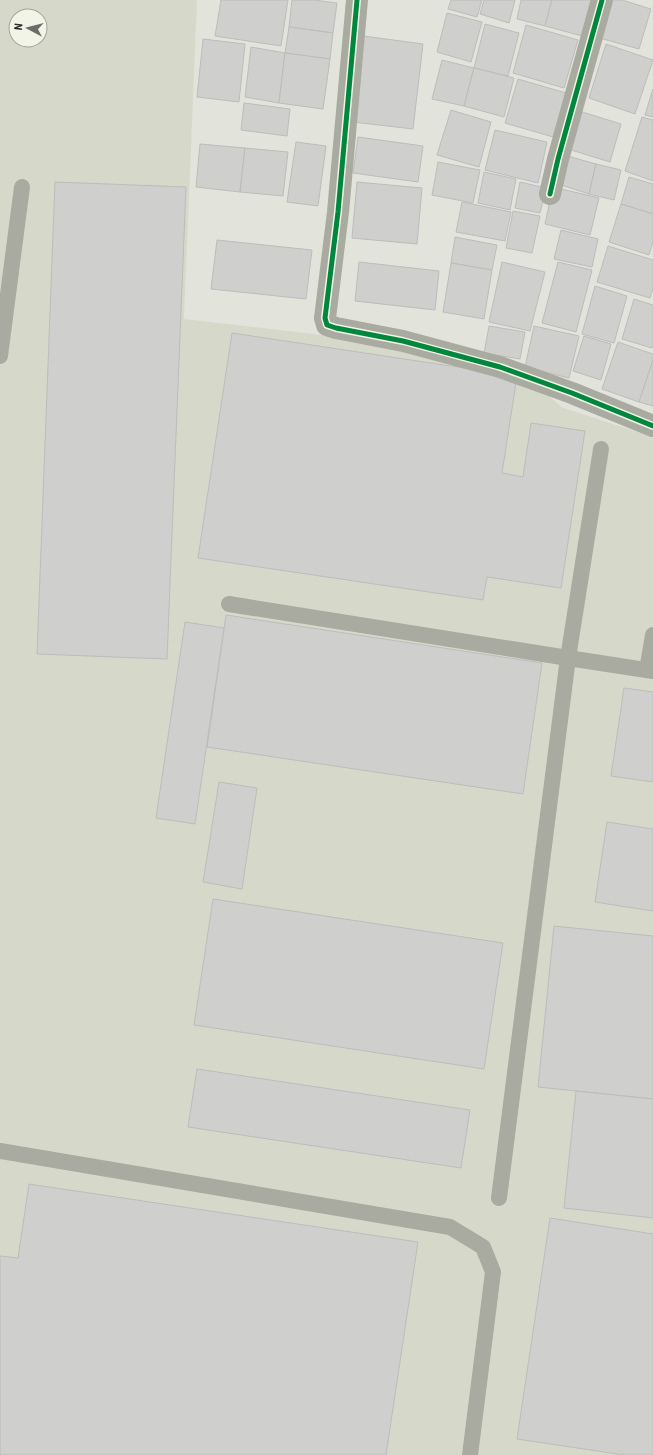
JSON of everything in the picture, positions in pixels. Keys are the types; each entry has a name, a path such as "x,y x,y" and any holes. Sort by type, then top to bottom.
{"street":[{"path":"357,0 338,212 325,318 327,325 403,341 500,367 572,393 653,426"},
{"path":"550,194 602,0"}],"lane":[{"path":"0,356 22,187"},
{"path":"499,1198 568,658 601,449"},
{"path":"229,604 650,671 653,635"},
{"path":"0,1151 450,1227 484,1247 492,1272 470,1455"}],"shaded area":[{"path":"0,0 197,0 184,319 401,344 525,373 561,407 653,437 653,1455 0,1455"}],"building":[{"path":"221,0 288,0 281,46 215,36"},
{"path":"292,0 314,0 337,3 333,33 289,27"},
{"path":"451,0 482,0 477,17 448,9"},
{"path":"484,0 515,0 509,23 480,14"},
{"path":"521,0 552,0 545,26 517,19"},
{"path":"552,0 591,0 582,36 545,26"},
{"path":"606,0 622,0 651,9 639,49 596,37"},
{"path":"447,13 482,22 471,62 437,52"},
{"path":"485,24 519,33 508,76 474,68"},
{"path":"526,25 578,40 564,88 513,73"},
{"path":"289,27 333,33 330,59 285,53"},
{"path":"363,36 423,44 413,129 353,122"},
{"path":"203,39 245,44 239,102 197,97"},
{"path":"606,44 653,60 635,114 589,98"},
{"path":"251,47 285,53 279,103 245,97"},
{"path":"285,53 330,59 323,109 279,103"},
{"path":"442,60 474,68 464,106 432,99"},
{"path":"474,68 514,78 504,117 464,106"},
{"path":"518,79 566,93 553,137 505,123"},
{"path":"653,89 653,117 645,115"},
{"path":"244,103 290,109 287,136 241,130"},
{"path":"451,110 491,122 479,167 437,155"},
{"path":"579,111 621,124 610,162 568,149"},
{"path":"642,117 653,120 653,181 625,171"},
{"path":"495,130 547,142 538,183 485,170"},
{"path":"358,137 423,146 418,182 353,173"},
{"path":"296,142 326,146 318,206 287,202"},
{"path":"200,144 245,148 240,192 196,187"},
{"path":"245,148 288,152 283,196 240,192"},
{"path":"564,155 596,164 589,194 558,184"},
{"path":"438,162 480,170 473,203 432,195"},
{"path":"596,164 621,170 614,200 589,194"},
{"path":"484,172 516,179 510,210 478,203"},
{"path":"629,177 653,184 653,214 621,204"},
{"path":"55,182 186,187 167,659 37,654"},
{"path":"357,182 422,188 417,244 352,238"},
{"path":"520,182 546,188 540,213 515,208"},
{"path":"553,187 599,198 590,235 545,224"},
{"path":"462,202 511,212 505,241 456,232"},
{"path":"621,204 653,214 653,242 649,255 609,242"},
{"path":"513,211 540,216 532,253 506,248"},
{"path":"561,230 598,239 592,267 554,259"},
{"path":"455,237 497,245 492,270 451,263"},
{"path":"217,240 312,250 306,299 211,289"},
{"path":"608,246 653,260 653,288 650,298 597,282"},
{"path":"359,262 439,271 435,310 355,301"},
{"path":"502,262 545,272 530,331 489,322"},
{"path":"558,262 592,270 576,332 542,323"},
{"path":"451,263 492,270 484,319 443,312"},
{"path":"595,286 627,296 614,343 582,334"},
{"path":"634,299 653,305 652,348 622,339"},
{"path":"489,326 525,332 520,359 484,353"},
{"path":"534,326 579,336 569,378 525,367"},
{"path":"232,333 517,376 502,473 523,477 531,423 585,431 561,588 487,577 483,600 198,558"},
{"path":"584,336 611,344 601,380 573,371"},
{"path":"618,342 653,354 653,360 639,402 602,389"},
{"path":"653,360 653,406 639,402"},
{"path":"226,615 542,663 523,794 207,747"},
{"path":"185,622 224,628 195,824 156,818"},
{"path":"624,688 653,692 653,782 611,776"},
{"path":"219,782 257,788 242,889 203,882"},
{"path":"607,822 653,829 653,911 595,902"},
{"path":"213,899 503,943 484,1069 194,1025"},
{"path":"554,926 653,936 653,1099 538,1087"},
{"path":"197,1069 470,1110 461,1168 188,1127"},
{"path":"576,1091 653,1099 653,1218 564,1208"},
{"path":"29,1184 418,1242 386,1455 0,1455 0,1256 18,1258"},
{"path":"550,1218 653,1234 653,1455 624,1455 517,1439"}],"cycle path":[{"path":"357,0 338,212 325,318 327,325 403,341 500,367 572,393 653,426"},
{"path":"550,194 558,159 602,0"}]}
